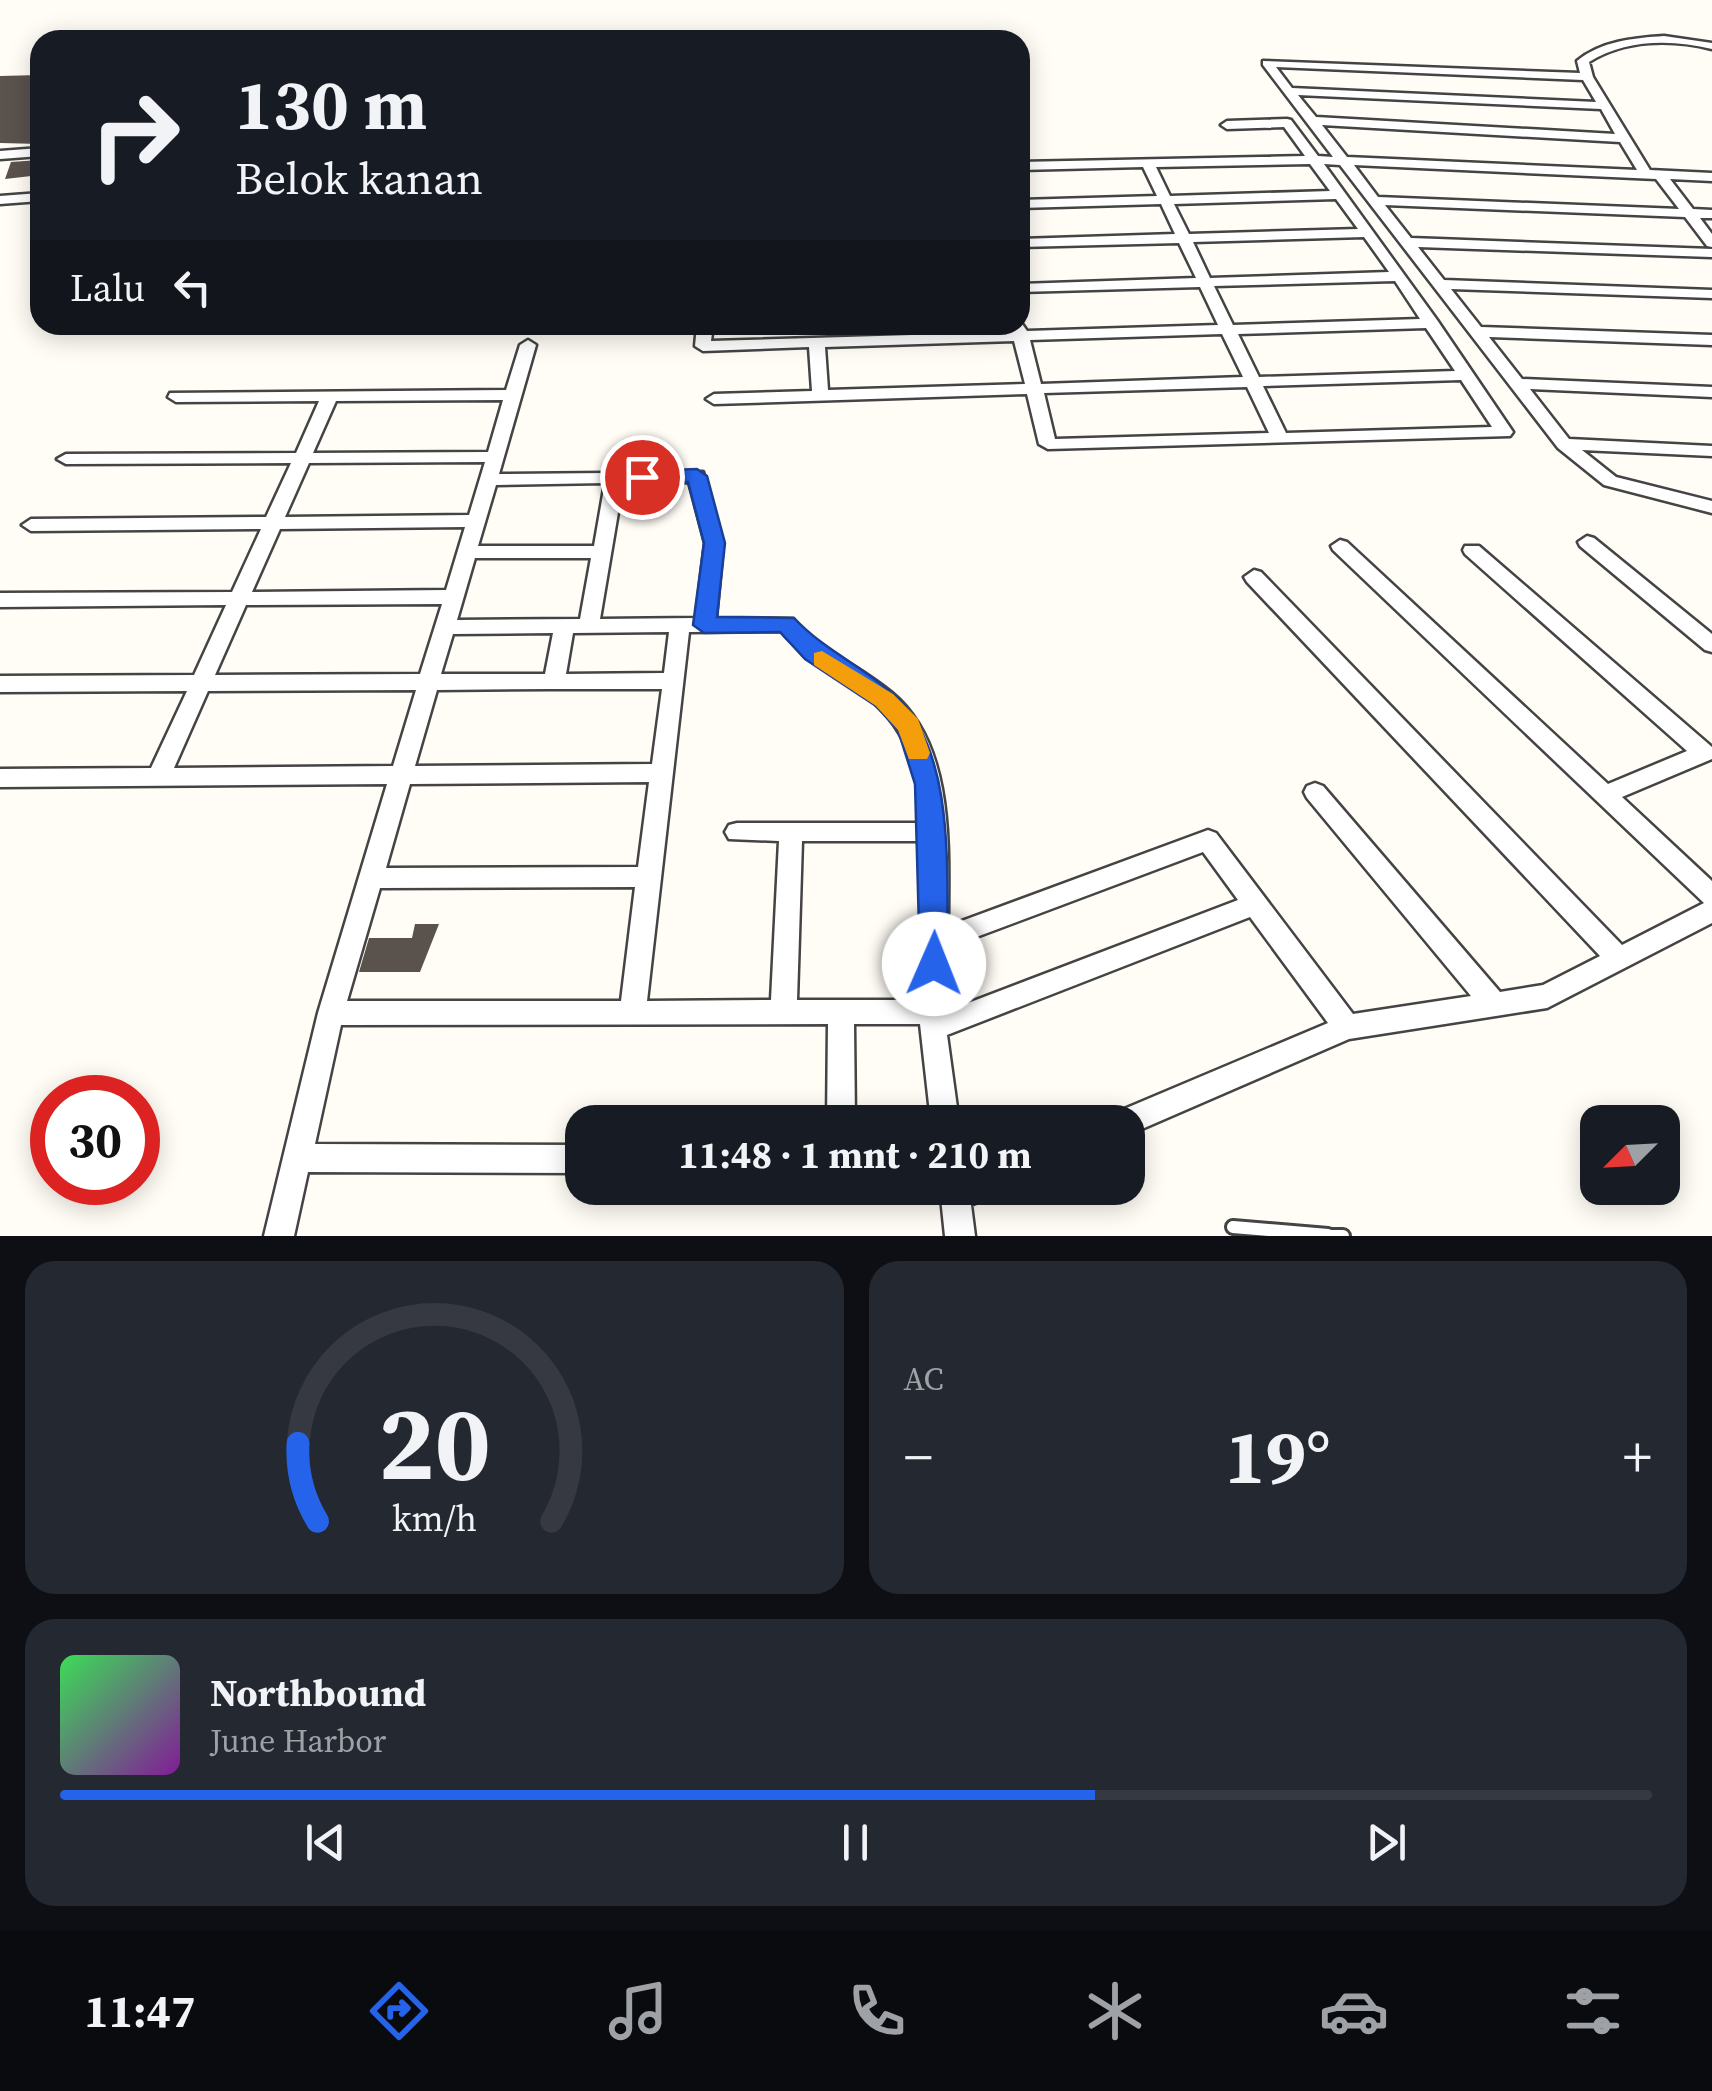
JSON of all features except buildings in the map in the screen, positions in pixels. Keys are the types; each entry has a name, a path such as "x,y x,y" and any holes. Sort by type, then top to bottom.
{"street":[{"path":"1694,40 1695,36 1712,34"},
{"path":"1500,74 1656,39 1694,40 1712,46"},
{"path":"1694,40 1712,66"},
{"path":"1588,57 1583,61 1588,78 1624,138 1712,243"},
{"path":"1588,78 1267,63 1564,444 1610,482 1712,507"},
{"path":"1290,90 1604,106"},
{"path":"1314,122 1624,138"},
{"path":"1021,335 1048,444 1504,432 1318,160 1287,123 1228,126"},
{"path":"0,155 30,153"},
{"path":"1030,166 1318,160 1712,176"},
{"path":"1148,164 1280,438"},
{"path":"1030,204 1342,195"},
{"path":"0,200 30,198"},
{"path":"1378,202 1712,214"},
{"path":"1030,243 1369,233"},
{"path":"1409,242 1712,253"},
{"path":"1030,288 1399,276"},
{"path":"1441,284 1712,294"},
{"path":"1030,330 1432,323"},
{"path":"1478,332 1712,340"},
{"path":"704,335 703,346 935,335"},
{"path":"817,342 820,395"},
{"path":"279,1236 331,1013 528,345"},
{"path":"714,398 1467,375"},
{"path":"1517,384 1712,392"},
{"path":"176,397 513,395"},
{"path":"159,776 330,396"},
{"path":"1564,444 1712,451"},
{"path":"66,459 301,458 615,478 697,476 714,543 673,681 632,1012"},
{"path":"589,626 615,478"},
{"path":"30,525 476,521"},
{"path":"1587,542 1712,645"},
{"path":"1340,546 1712,896"},
{"path":"1472,550 1708,751 1604,794"},
{"path":"466,552 602,552"},
{"path":"1254,577 1619,959"},
{"path":"0,600 454,596"},
{"path":"445,627 786,624 813,653 884,700 909,726 928,784 934,1020 943,1105"},
{"path":"554,683 564,626"},
{"path":"0,684 673,681"},
{"path":"0,778 662,774"},
{"path":"1315,792 1494,1004"},
{"path":"738,832 932,832"},
{"path":"784,1012 791,833"},
{"path":"935,942 1208,840 1346,1027"},
{"path":"370,878 649,878"},
{"path":"331,1013 841,1012 934,1020 1254,904"},
{"path":"1145,1114 1346,1027 1547,996 1712,911"},
{"path":"841,1012 841,1105"},
{"path":"298,1158 565,1158"},
{"path":"960,1236 961,1205"}],"lane":[{"path":"1233,1227 1333,1236"}],"slow traffic":[{"path":"822,659 884,700 909,726 918,753"}],"route":[{"path":"642,477 697,476 714,543 704,625 786,624 813,653 884,700 909,726 928,784 934,964"}]}
